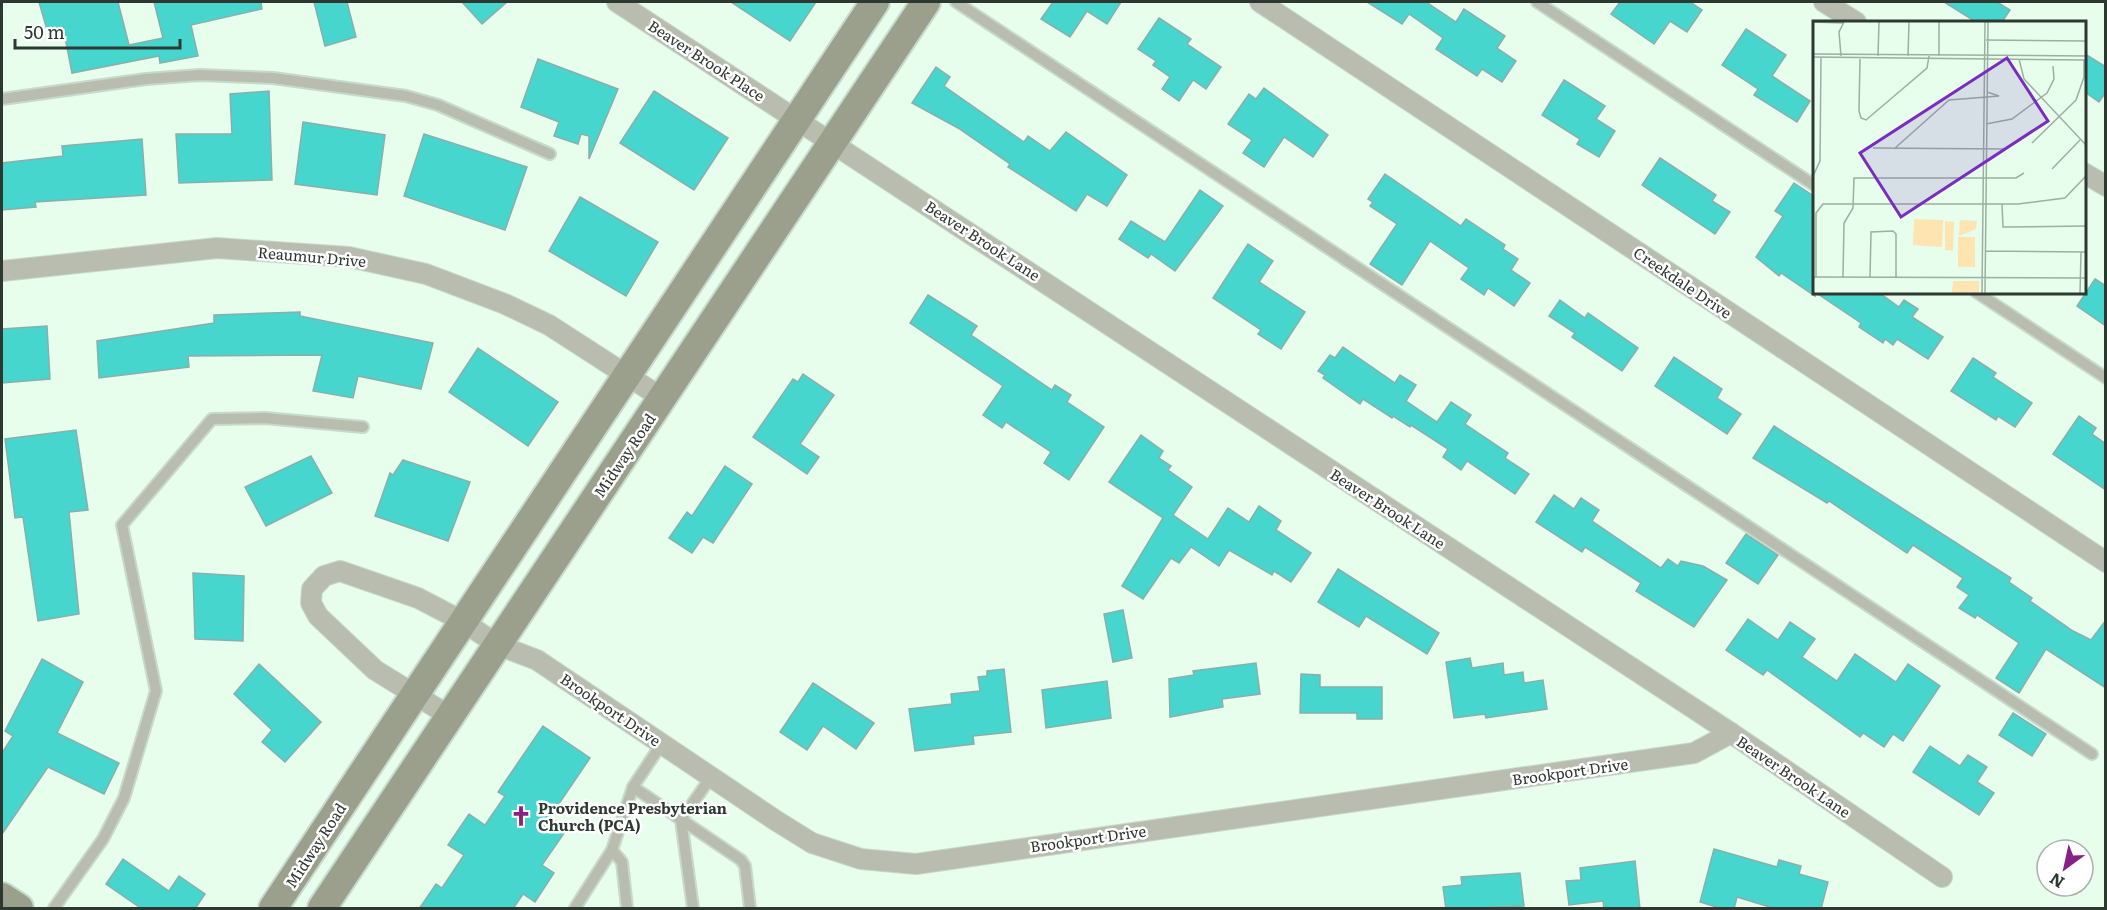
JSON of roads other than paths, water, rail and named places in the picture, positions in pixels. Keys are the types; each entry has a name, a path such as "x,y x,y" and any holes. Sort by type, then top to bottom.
{"main road":[{"name":"Midway Road","path":"273,909 875,2"},
{"name":"Midway Road","path":"322,909 926,2"},
{"path":"2,897 19,909"}],"street":[{"name":"Beaver Brook Place","path":"617,2 833,141"},
{"name":"Creekdale Drive","path":"1260,2 2106,562"},
{"path":"1824,2 1854,21"},
{"name":"Beaver Brook Lane","path":"833,141 1731,733 1942,877"},
{"path":"2086,174 2106,186"},
{"name":"Reaumur Drive","path":"2,271 217,248 349,257 426,274 505,304 549,325 662,398"},
{"name":"Brookport Drive","path":"414,694 375,670 318,615 310,603 312,589 324,576 340,571 418,598 462,621 498,645 537,660 812,843 861,859 916,864 1694,753 1731,733"},
{"path":"414,694 450,717"}],"lane":[{"path":"956,2 2092,754"},
{"path":"1537,2 1813,184"},
{"path":"2,99 146,79 200,75 273,78 406,96 438,105 550,154"},
{"path":"1979,294 2106,378"},
{"path":"54,909 103,839 124,798 156,691 122,525 212,419 265,418 363,427"},
{"path":"575,909 612,850 633,787 662,743"},
{"path":"693,909 681,820 711,777"},
{"path":"633,787 741,860 745,866 750,909"},
{"path":"612,850 622,862 627,909"}],"place":[{"name":"Providence Presbyterian Church (PCA)","path":"521,816"}]}
